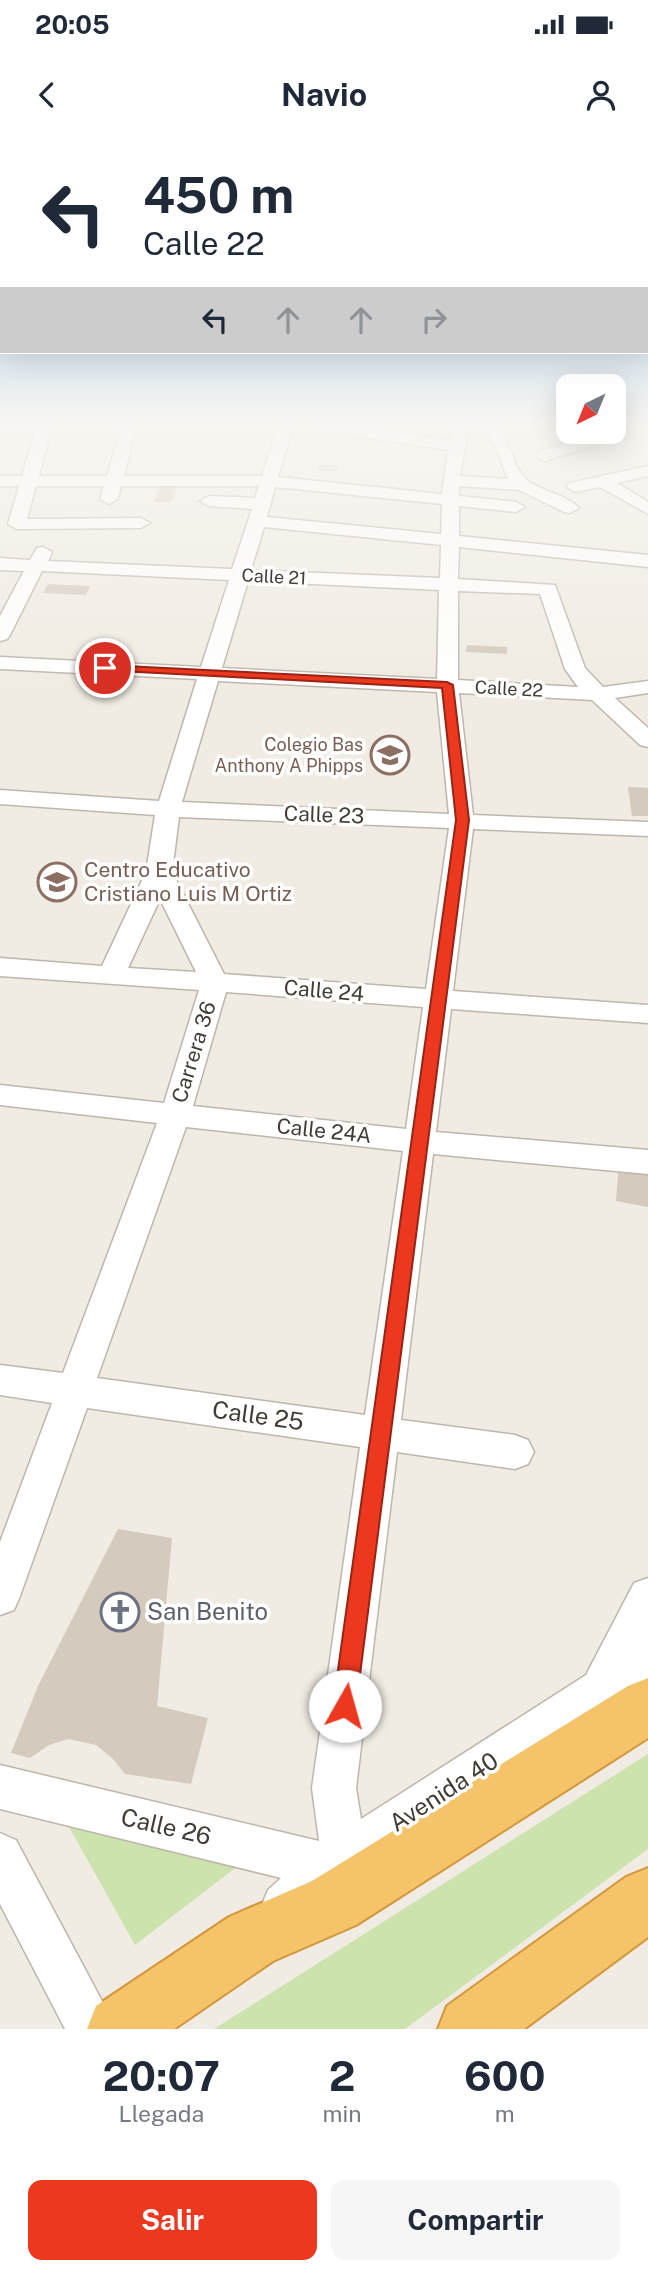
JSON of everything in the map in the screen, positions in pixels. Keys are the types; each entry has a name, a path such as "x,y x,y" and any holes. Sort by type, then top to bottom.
{"highway":[{"name":"Avenida 40","path":"119,2029 251,1939 334,1903 624,1699"},
{"path":"470,2029 648,1899"}],"street":[{"path":"20,513 17,524 141,523"},
{"path":"103,523 106,513"},
{"path":"111,975 159,872 169,809 259,513"},
{"path":"315,513 450,542 648,561"},
{"path":"338,1862 334,1788 462,820 447,685 450,513"},
{"path":"0,635 58,524"},
{"name":"Calle 21","path":"0,564 548,589 570,661 581,678 598,694"},
{"name":"Calle 22","path":"0,663 598,694 648,687"},
{"path":"598,694 648,740"},
{"name":"Calle 23","path":"0,797 169,809 648,829"},
{"name":"Carrera 36","path":"0,1596 175,1115 215,983 159,872"},
{"name":"Calle 24","path":"0,967 438,1001 648,1014"},
{"name":"Calle 24A","path":"0,1095 419,1142 648,1162"},
{"name":"Calle 25","path":"0,1380 515,1452"},
{"path":"624,1699 648,1597"},
{"name":"Avenida 40","path":"251,1939 316,1877 338,1862 624,1699 648,1659"},
{"name":"Calle 26","path":"0,1787 338,1862"},
{"path":"0,1856 92,2029"}],"green space":[{"path":"648,1754 648,1849 405,2029 214,2029"},
{"path":"68,1825 238,1866 135,1945"}],"building":[{"path":"48,584 90,586 86,595 43,593"},
{"path":"467,645 507,647 507,654 466,652"},
{"path":"628,787 648,788 648,816 632,816"},
{"path":"619,1162 648,1167 648,1207 616,1201"},
{"name":"San Benito","path":"118,1529 172,1538 157,1706 208,1718 191,1784 125,1774 113,1759 96,1745 68,1739 49,1745 30,1758 11,1753 38,1686"}],"place":[{"name":"Colegio Bas Anthony A Phipps","path":"390,755"},
{"name":"Centro Educativo Cristiano Luis M Ortiz","path":"57,882"},
{"name":"San Benito","path":"120,1612"}],"route":[{"path":"105,668 447,685 462,820 345,1706"}]}
